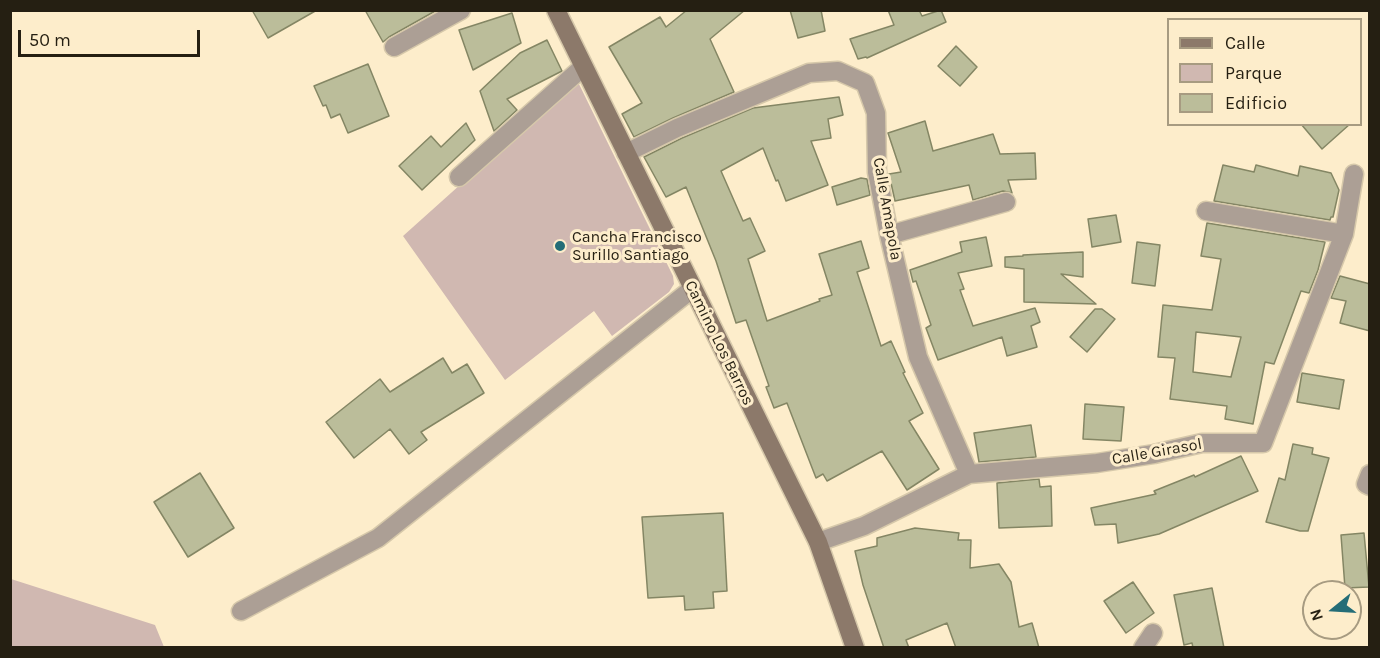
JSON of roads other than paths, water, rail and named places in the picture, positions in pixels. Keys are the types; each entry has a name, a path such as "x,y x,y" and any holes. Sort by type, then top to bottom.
{"street":[{"path":"394,47 461,10"},
{"name":"Camino Los Barros","path":"556,10 818,542 855,648"},
{"path":"459,177 583,67"},
{"name":"Calle Amapola","path":"626,153 677,128 808,73 838,70 865,83 876,113 877,172 889,235 918,357 969,474"},
{"name":"Calle Girasol","path":"818,542 864,526 969,474 1097,463 1154,454 1202,443 1263,443 1344,234 1354,174"},
{"path":"889,235 1006,202"},
{"path":"1206,211 1344,234"},
{"path":"242,611 378,538 692,289"}],"place":[{"name":"Cancha Francisco Surillo Santiago","path":"560,246"}]}
